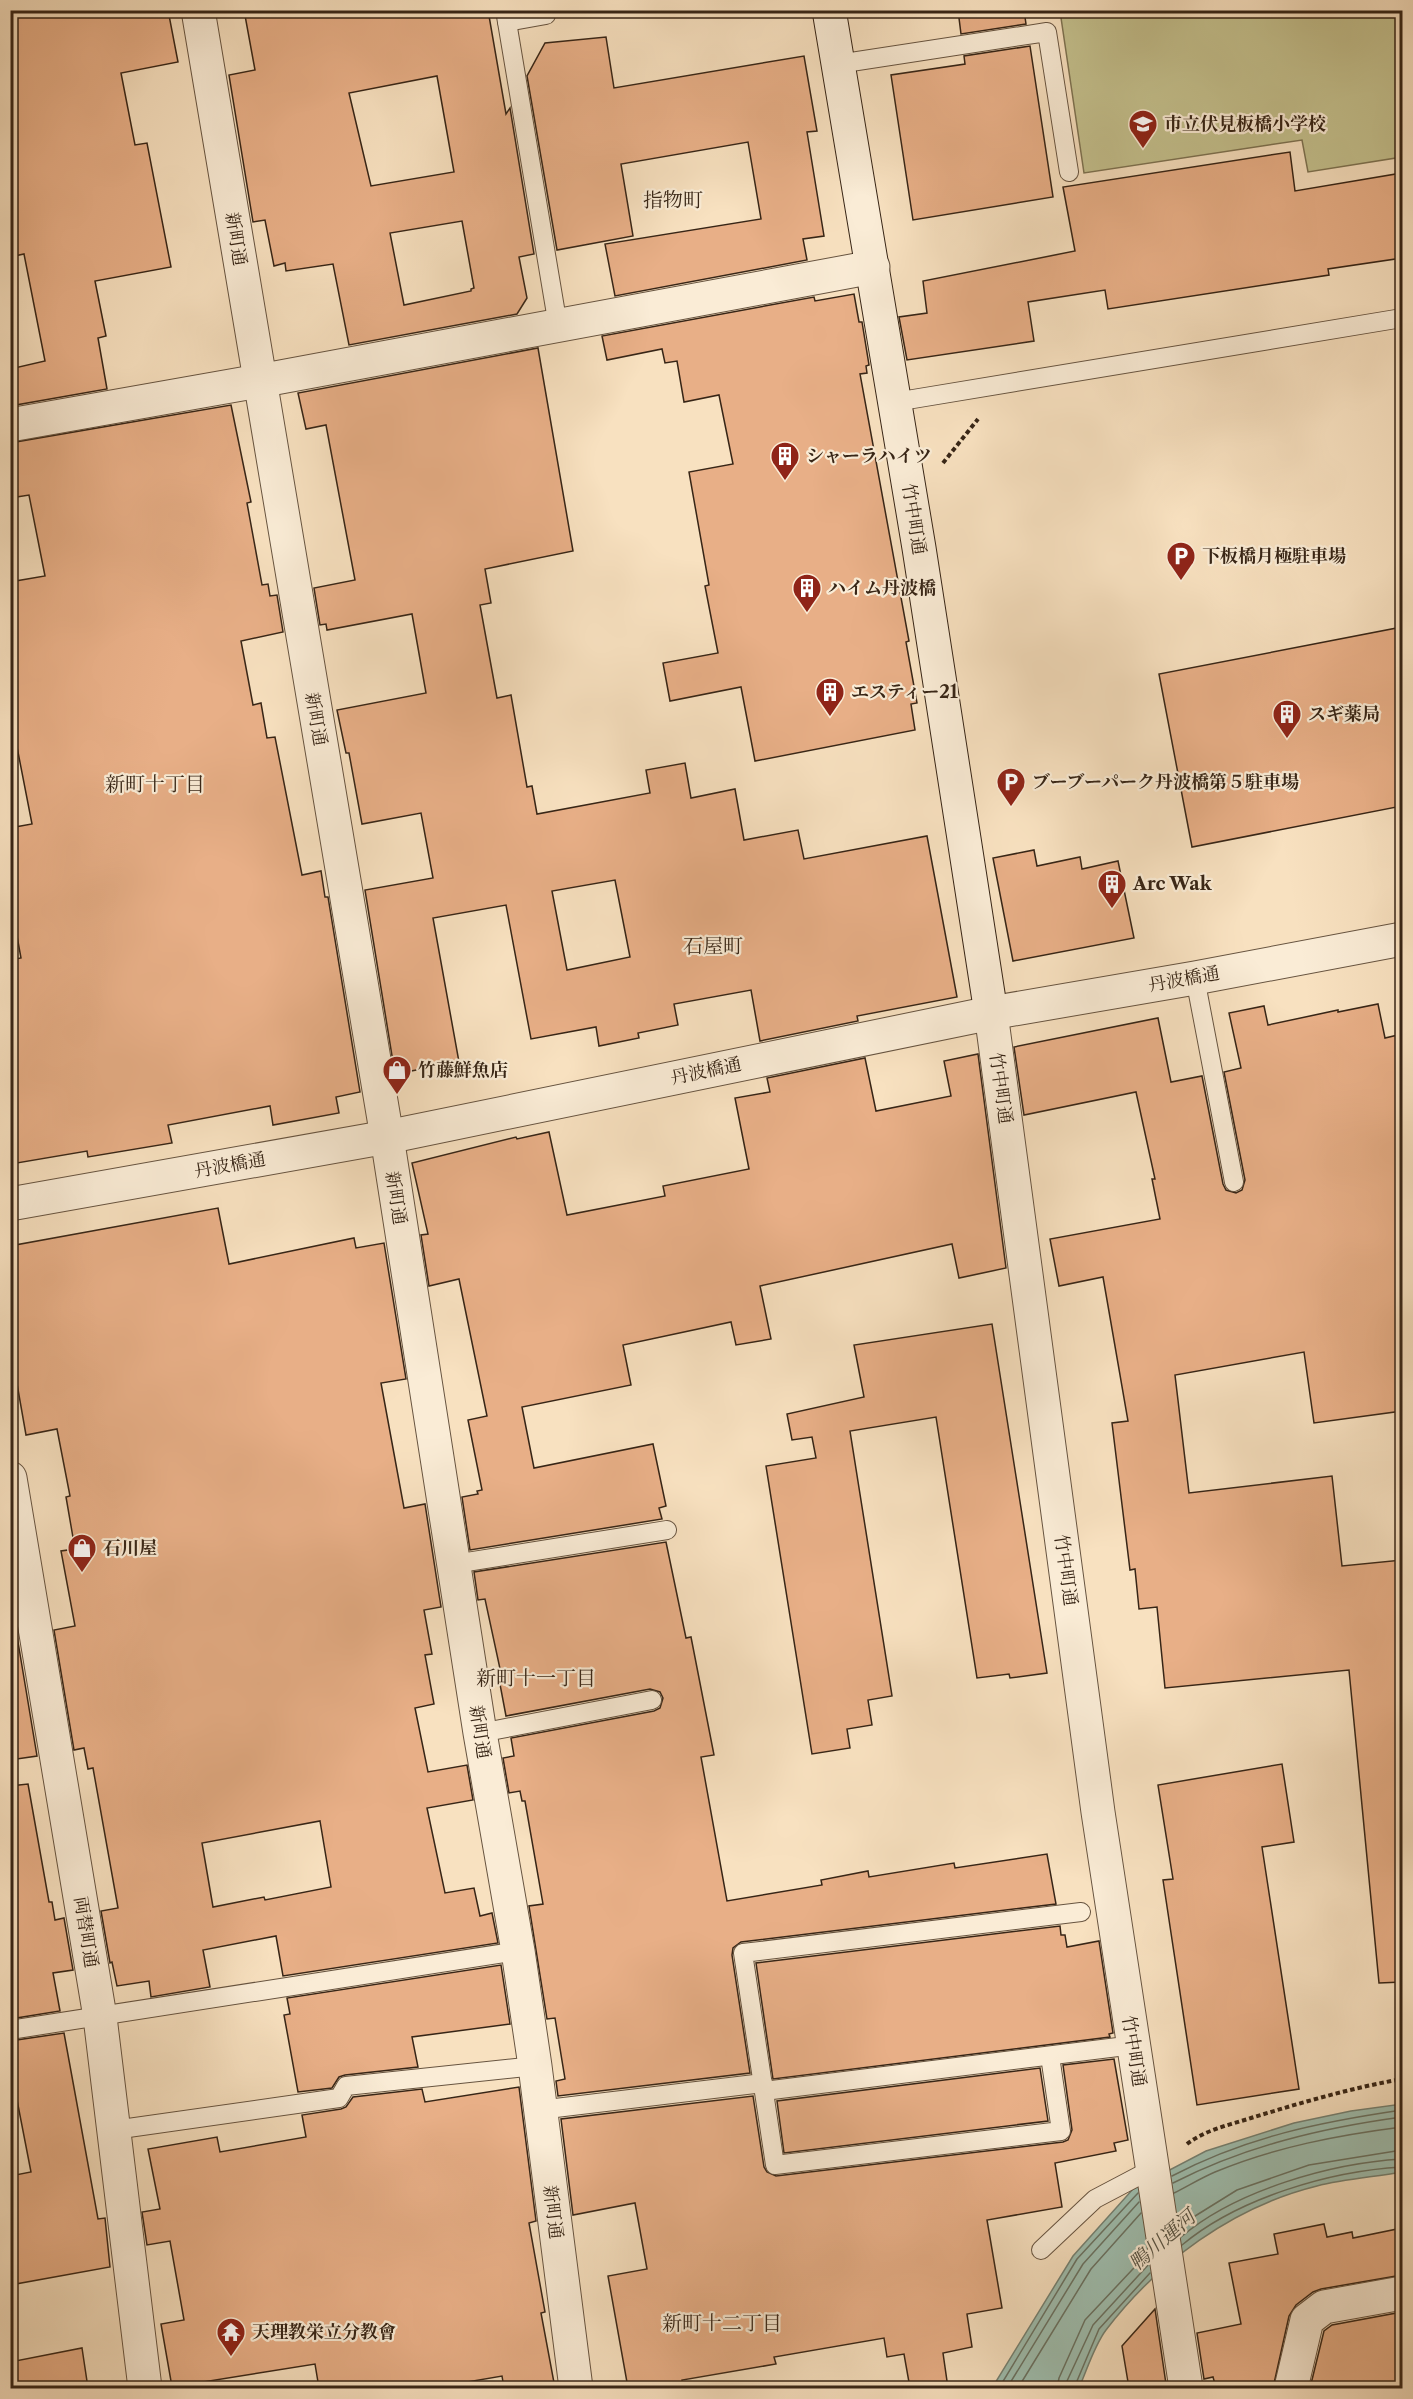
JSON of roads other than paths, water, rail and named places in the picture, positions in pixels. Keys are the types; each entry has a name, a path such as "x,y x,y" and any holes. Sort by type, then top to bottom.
{"street":[{"name":"新町通","path":"198,10 387,1137 480,1733 518,1951 536,2066 539,2110 576,2388"},
{"name":"竹中町通","path":"829,10 895,402 991,1013 1098,1812 1186,2388"},
{"path":"10,425 873,267"},
{"name":"丹波橋通","path":"10,1204 387,1137 991,1013 1402,939"},
{"name":"両替町通","path":"10,1478 100,2017 145,2388"},
{"path":"1292,2388 1306,2320 1324,2307 1402,2293"}],"lane":[{"path":"546,15 506,16 558,326"},
{"path":"838,64 1047,32 1069,172"},
{"path":"895,402 1402,318"},
{"path":"1195,978 1234,1182"},
{"path":"454,1564 668,1530"},
{"path":"480,1733 652,1700"},
{"path":"1050,2056 1061,2131 775,2165 743,1953 1081,1912"},
{"path":"10,2030 518,1951"},
{"path":"539,2110 1050,2056 1134,2044"},
{"path":"114,2130 339,2098 346,2086 536,2066"},
{"path":"1041,2250 1095,2199 1152,2169"}],"water":[{"name":"鴨川運河","path":"1402,2104 1402,2172 1327,2184 1286,2195 1255,2208 1199,2240 1149,2282 1106,2330 1094,2351 1079,2388 992,2388 1073,2256 1133,2189 1206,2151 1294,2123 1351,2111"}],"place":[{"name":"市立伏見板橋小学校","path":"1143,150"},
{"name":"シャーラハイツ","path":"785,482"},
{"name":"下板橋月極駐車場","path":"1181,582"},
{"name":"ハイム丹波橋","path":"807,614"},
{"name":"エスティー21","path":"830,718"},
{"name":"スギ薬局","path":"1287,740"},
{"name":"ブーブーパーク丹波橋第５駐車場","path":"1011,808"},
{"name":"Arc Wak","path":"1112,910"},
{"name":"竹藤鮮魚店","path":"397,1096"},
{"name":"石川屋","path":"82,1574"},
{"name":"天理教栄立分教會","path":"231,2358"}],"district":[{"name":"指物町","path":"673,200"},
{"name":"新町十丁目","path":"155,784"},
{"name":"石屋町","path":"713,946"},
{"name":"新町十一丁目","path":"536,1678"},
{"name":"新町十二丁目","path":"722,2323"}]}
